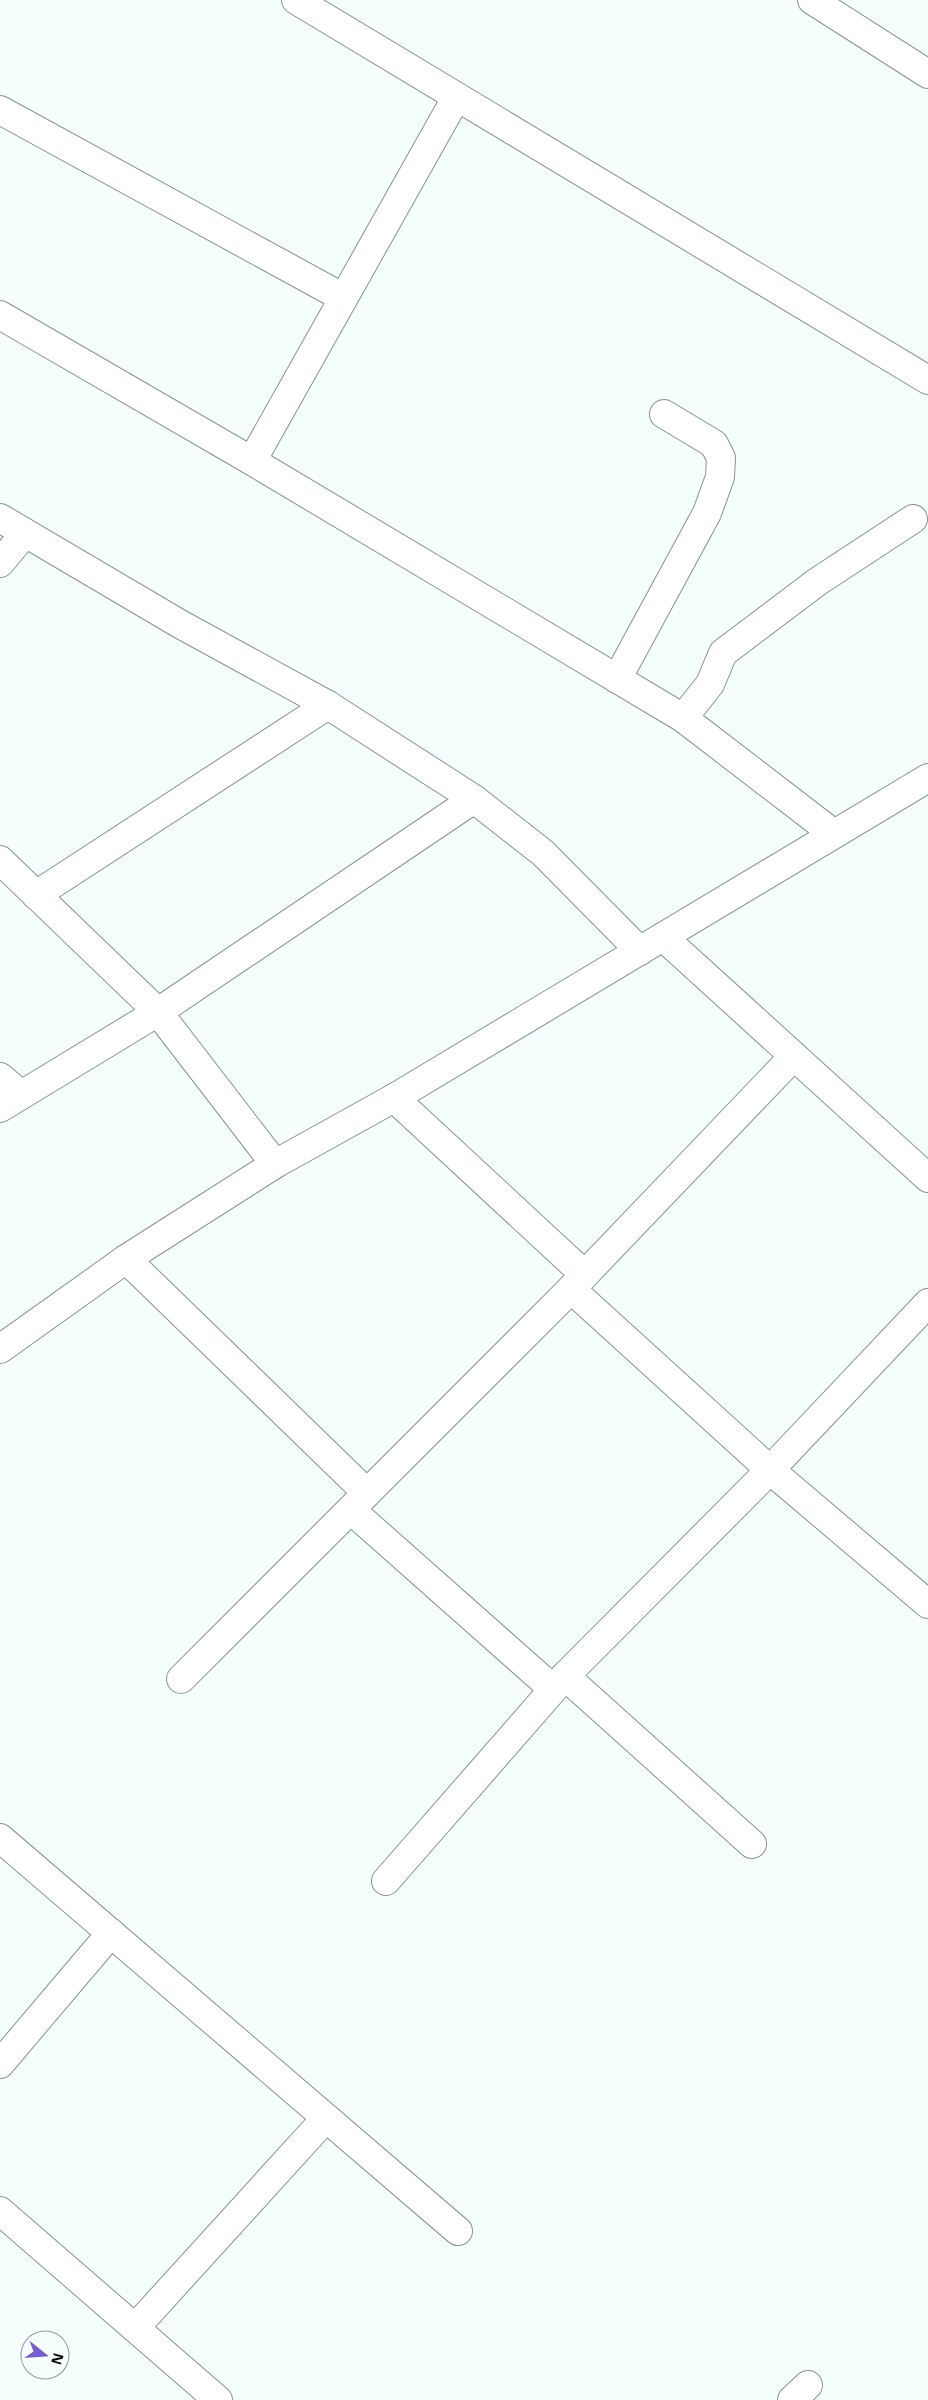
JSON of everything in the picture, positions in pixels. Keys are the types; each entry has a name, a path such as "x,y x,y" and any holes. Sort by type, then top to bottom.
{"street":[{"path":"296,0 456,98 928,380"},
{"path":"816,1 928,74"},
{"path":"252,460 342,297 456,98"},
{"path":"0,110 342,297"},
{"path":"0,315 252,460 683,718 834,834"},
{"path":"617,679 707,513 720,477 721,458 714,444 664,414"},
{"path":"0,518 180,624 328,705 474,799 543,853 640,951"},
{"path":"683,718 710,684 723,653 817,582 913,519"},
{"path":"0,563 25,533"},
{"path":"36,895 328,705"},
{"path":"0,1349 126,1258 275,1164 394,1098 928,778"},
{"path":"0,1077 11,1102 158,1012 474,799"},
{"path":"0,860 158,1012 275,1164"},
{"path":"663,937 928,1178"},
{"path":"181,1679 578,1282 794,1056"},
{"path":"394,1098 770,1470 928,1604"},
{"path":"126,1258 359,1502 559,1682 752,1844"},
{"path":"386,1881 559,1682 770,1470 928,1302"},
{"path":"0,1838 458,2231"},
{"path":"0,2064 111,1934"},
{"path":"135,2328 326,2118"},
{"path":"0,2211 218,2400"}]}
